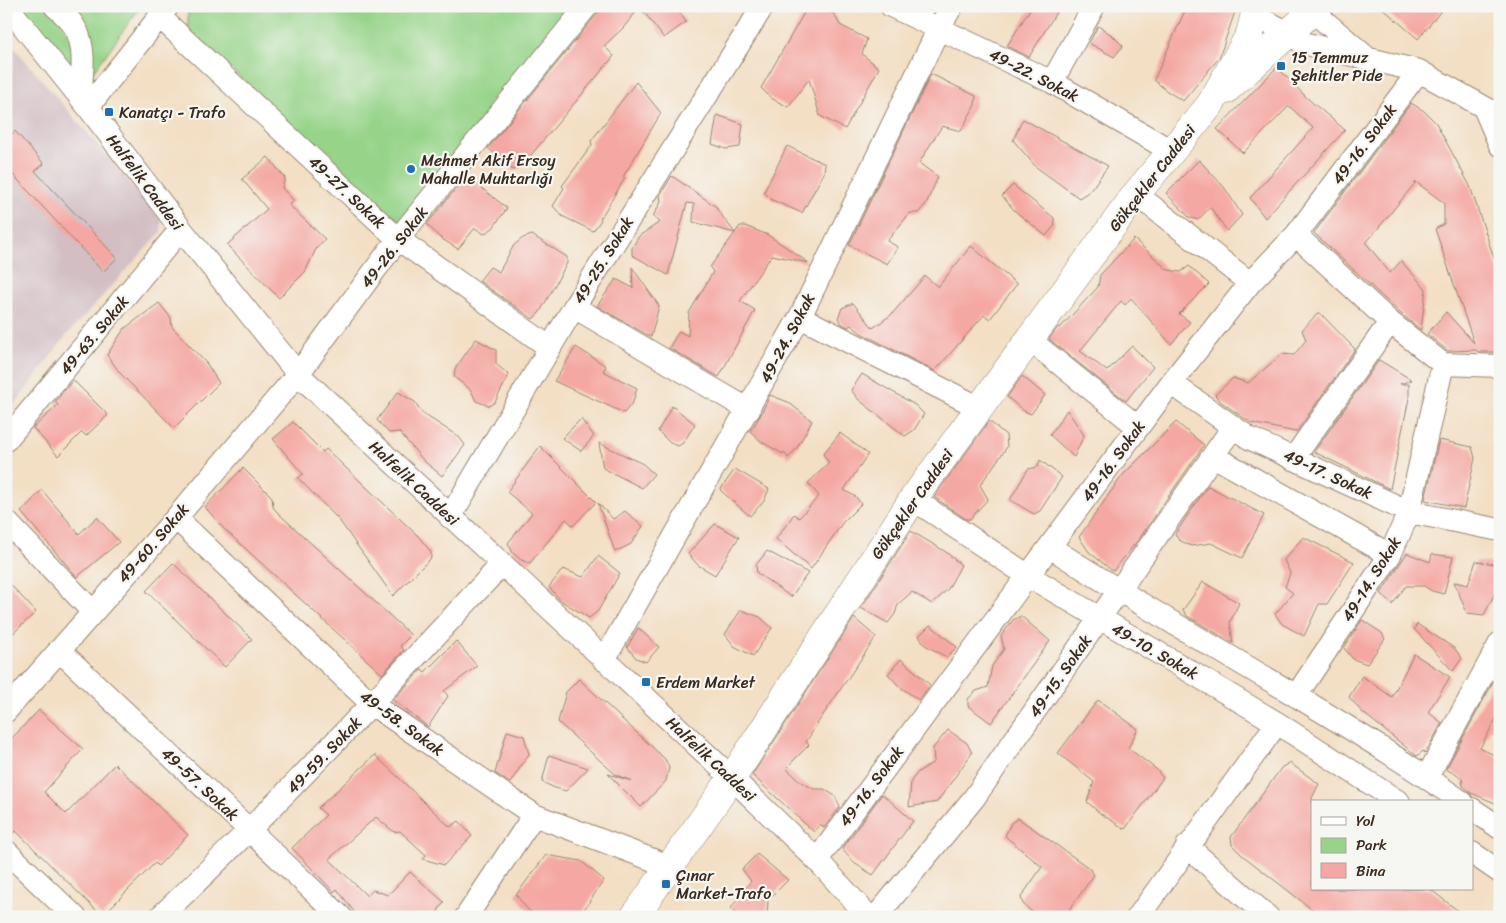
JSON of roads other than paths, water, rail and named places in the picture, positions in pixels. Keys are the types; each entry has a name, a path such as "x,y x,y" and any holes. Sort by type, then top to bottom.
{"main road":[{"path":"1210,105 1304,19 1306,6"},
{"path":"1210,105 1250,34 1256,11"},
{"name":"Gökçekler Caddesi","path":"634,917 732,778 914,499 1136,194 1173,152 1210,105"}],"street":[{"name":"Halfelik Caddesi","path":"7,6 84,101 181,229 298,374 732,778 817,860 869,917"},
{"path":"55,6 75,26 79,39 84,101"},
{"name":"49-26. Sokak","path":"298,374 398,239 587,6"},
{"name":"49-25. Sokak","path":"450,517 574,307 763,6"},
{"name":"49-22. Sokak","path":"891,6 1052,82 1173,152"},
{"name":"49-24. Sokak","path":"604,660 749,410 800,317 939,28 952,6"},
{"path":"1052,82 1094,6"},
{"path":"1316,6 1323,20 1367,58"},
{"path":"1256,11 1303,43 1419,71 1493,113 1500,144"},
{"path":"84,101 164,12"},
{"name":"49-27. Sokak","path":"164,12 398,239 550,348"},
{"name":"49-16. Sokak","path":"817,860 1171,383 1250,283 1296,235 1419,71"},
{"path":"1136,194 1250,283"},
{"name":"49-63. Sokak","path":"6,440 181,229"},
{"path":"1296,235 1390,322 1443,364 1500,366"},
{"path":"574,307 749,410"},
{"path":"800,317 980,408"},
{"path":"1293,459 1390,322"},
{"path":"1030,340 1138,427"},
{"name":"49-14. Sokak","path":"1296,696 1390,555 1409,512 1443,364"},
{"name":"49-60. Sokak","path":"6,711 176,518 298,374"},
{"name":"49-17. Sokak","path":"1171,383 1249,438 1409,512 1500,530"},
{"name":"49-15. Sokak","path":"876,917 974,798 1233,427"},
{"path":"1212,456 1390,555"},
{"name":"49-10. Sokak","path":"914,499 1027,575 1277,723 1396,800"},
{"name":"49-58. Sokak","path":"176,518 373,705 534,815 669,866"},
{"path":"6,521 93,612"},
{"name":"49-10. Sokak","path":"1050,547 1119,592 1296,696 1427,777 1459,800"},
{"name":"49-59. Sokak","path":"160,917 250,832 373,705 501,565"},
{"path":"1427,777 1500,643"},
{"name":"49-57. Sokak","path":"58,650 341,917"},
{"path":"1138,917 1187,846 1277,723"},
{"path":"1474,810 1500,828"},
{"path":"466,917 534,815"},
{"path":"1187,846 1268,917"},
{"path":"6,851 75,917"},
{"path":"1474,854 1500,872"}],"place":[{"name":"15 Temmuz Şehitler Pide","path":"1281,66"},
{"name":"Kanatçı - Trafo","path":"109,112"},
{"name":"Mehmet Akif Ersoy Mahalle Muhtarlığı","path":"411,169"},
{"name":"Erdem Market","path":"646,682"},
{"name":"Çınar Market-Trafo","path":"666,884"}]}
